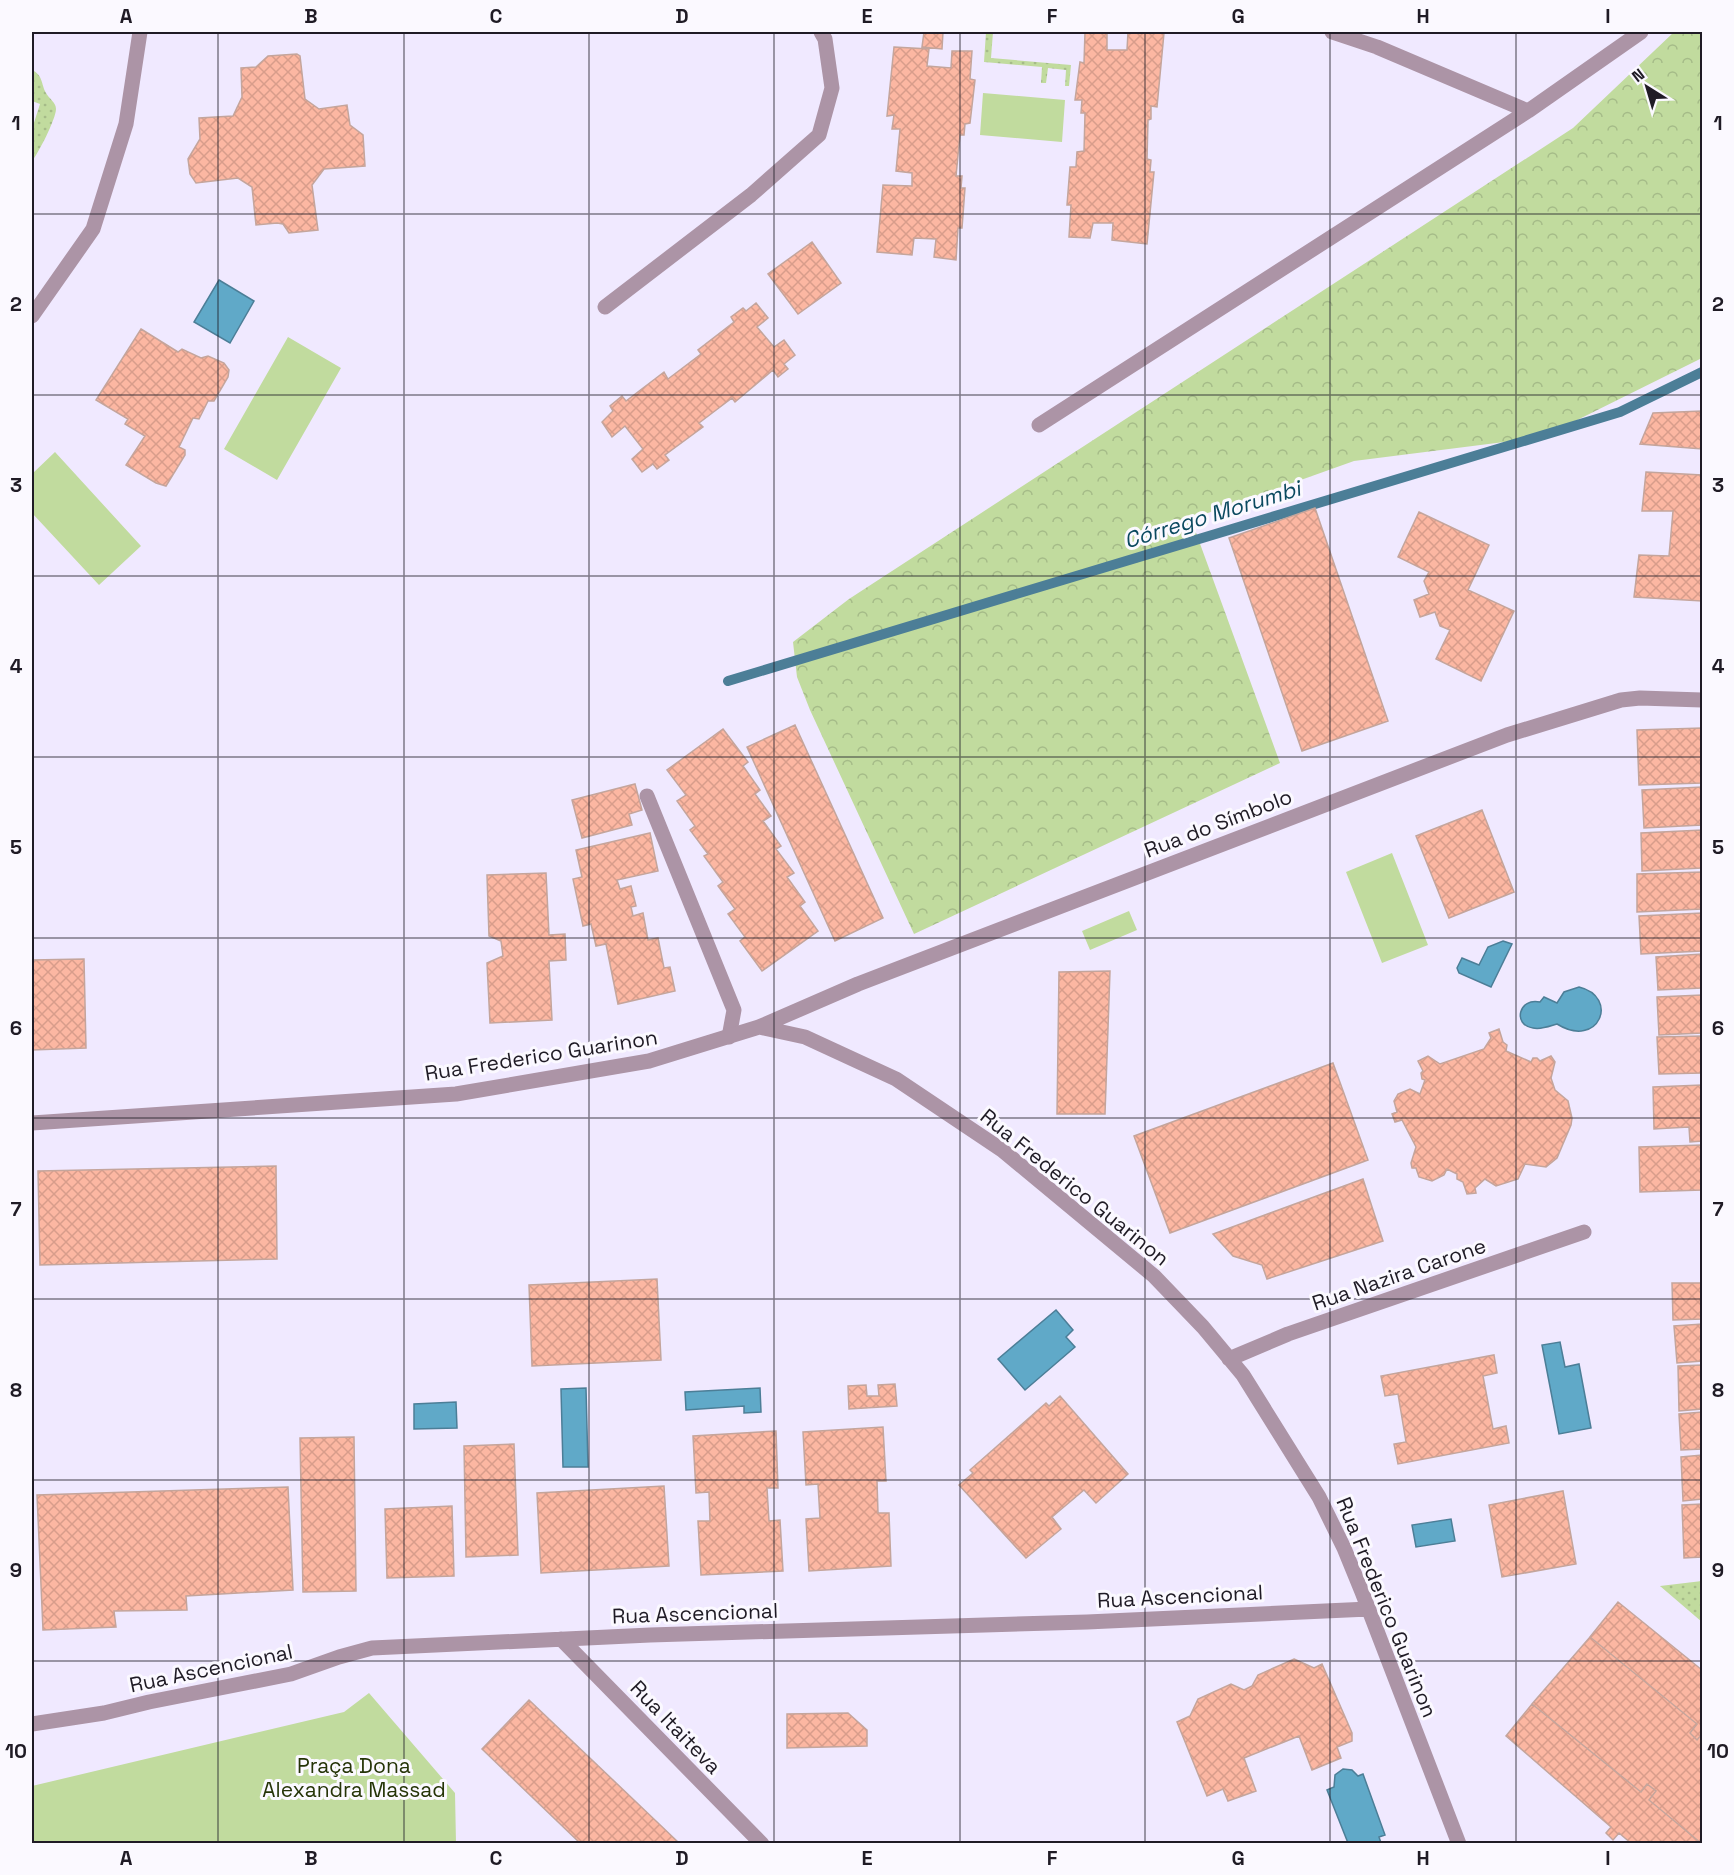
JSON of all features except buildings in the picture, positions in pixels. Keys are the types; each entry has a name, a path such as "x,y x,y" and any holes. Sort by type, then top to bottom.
{"street":[{"path":"32,316 93,229 126,124 140,32"},
{"path":"605,306 752,195 819,135 832,88 825,39 821,32"},
{"path":"1332,32 1377,47 1528,111"},
{"path":"1039,425 1528,111 1641,32"},
{"name":"Rua do Símbolo","path":"759,1027 858,984 1507,735 1621,700 1640,698 1702,700"},
{"path":"647,796 734,1010 729,1037"},
{"name":"Rua Frederico Guarinon","path":"32,1123 456,1094 649,1061 759,1027 805,1037 896,1079 1002,1150 1154,1276 1203,1327 1243,1375 1319,1497 1344,1548 1459,1844"},
{"name":"Rua Nazira Carone","path":"1229,1359 1288,1334 1584,1232"},
{"name":"Rua Ascencional","path":"32,1724 104,1713 291,1674 372,1648 561,1639 1087,1622 1369,1609"},
{"name":"Rua Itaiteva","path":"561,1639 762,1844"}],"green space":[{"path":"986,32 993,32 991,58 1071,65 1069,86 1065,86 1066,70 1048,68 1046,83 1041,83 1042,67 984,62"},
{"path":"1674,32 1702,32 1702,358 1543,437 1354,461 1191,519 1280,763 914,934 810,710 797,677 793,642 849,599 1573,128"},
{"path":"32,70 40,77 56,109 46,136 32,161 32,129 40,104 32,101"},
{"path":"983,93 1065,100 1062,142 980,135"},
{"path":"288,337 341,368 277,480 224,449"},
{"path":"55,452 141,546 99,585 32,513 32,474"},
{"path":"1392,853 1428,945 1382,963 1346,872"},
{"path":"1129,911 1137,930 1090,950 1082,931"},
{"path":"1702,1581 1702,1622 1660,1586"},
{"name":"Praça Dona Alexandra Massad","path":"369,1693 455,1793 456,1843 32,1843 32,1786 344,1712"}],"water":[{"path":"219,280 254,301 230,343 194,322"},
{"path":"1503,941 1512,944 1491,987 1459,973 1457,968 1462,958 1479,965 1488,947"},
{"path":"1579,987 1592,993 1599,1001 1601,1010 1599,1019 1593,1026 1584,1031 1572,1030 1557,1024 1536,1028 1526,1026 1522,1022 1521,1012 1527,1004 1540,1002 1544,997 1557,1003 1564,992"},
{"path":"1056,1310 1073,1330 1066,1337 1075,1347 1025,1390 998,1359"},
{"path":"1560,1342 1565,1367 1579,1364 1591,1428 1559,1434 1542,1345"},
{"path":"586,1388 588,1467 563,1467 561,1389"},
{"path":"760,1388 761,1412 744,1413 744,1406 686,1410 685,1392"},
{"path":"456,1402 457,1428 414,1429 414,1404"},
{"path":"1451,1519 1455,1541 1416,1547 1412,1525"},
{"path":"1343,1769 1352,1770 1358,1776 1363,1774 1385,1835 1379,1837 1381,1843 1348,1843 1327,1790 1334,1787 1335,1775"}],"waterway":[{"name":"Córrego Morumbi","path":"728,681 1620,412 1702,372"}]}
